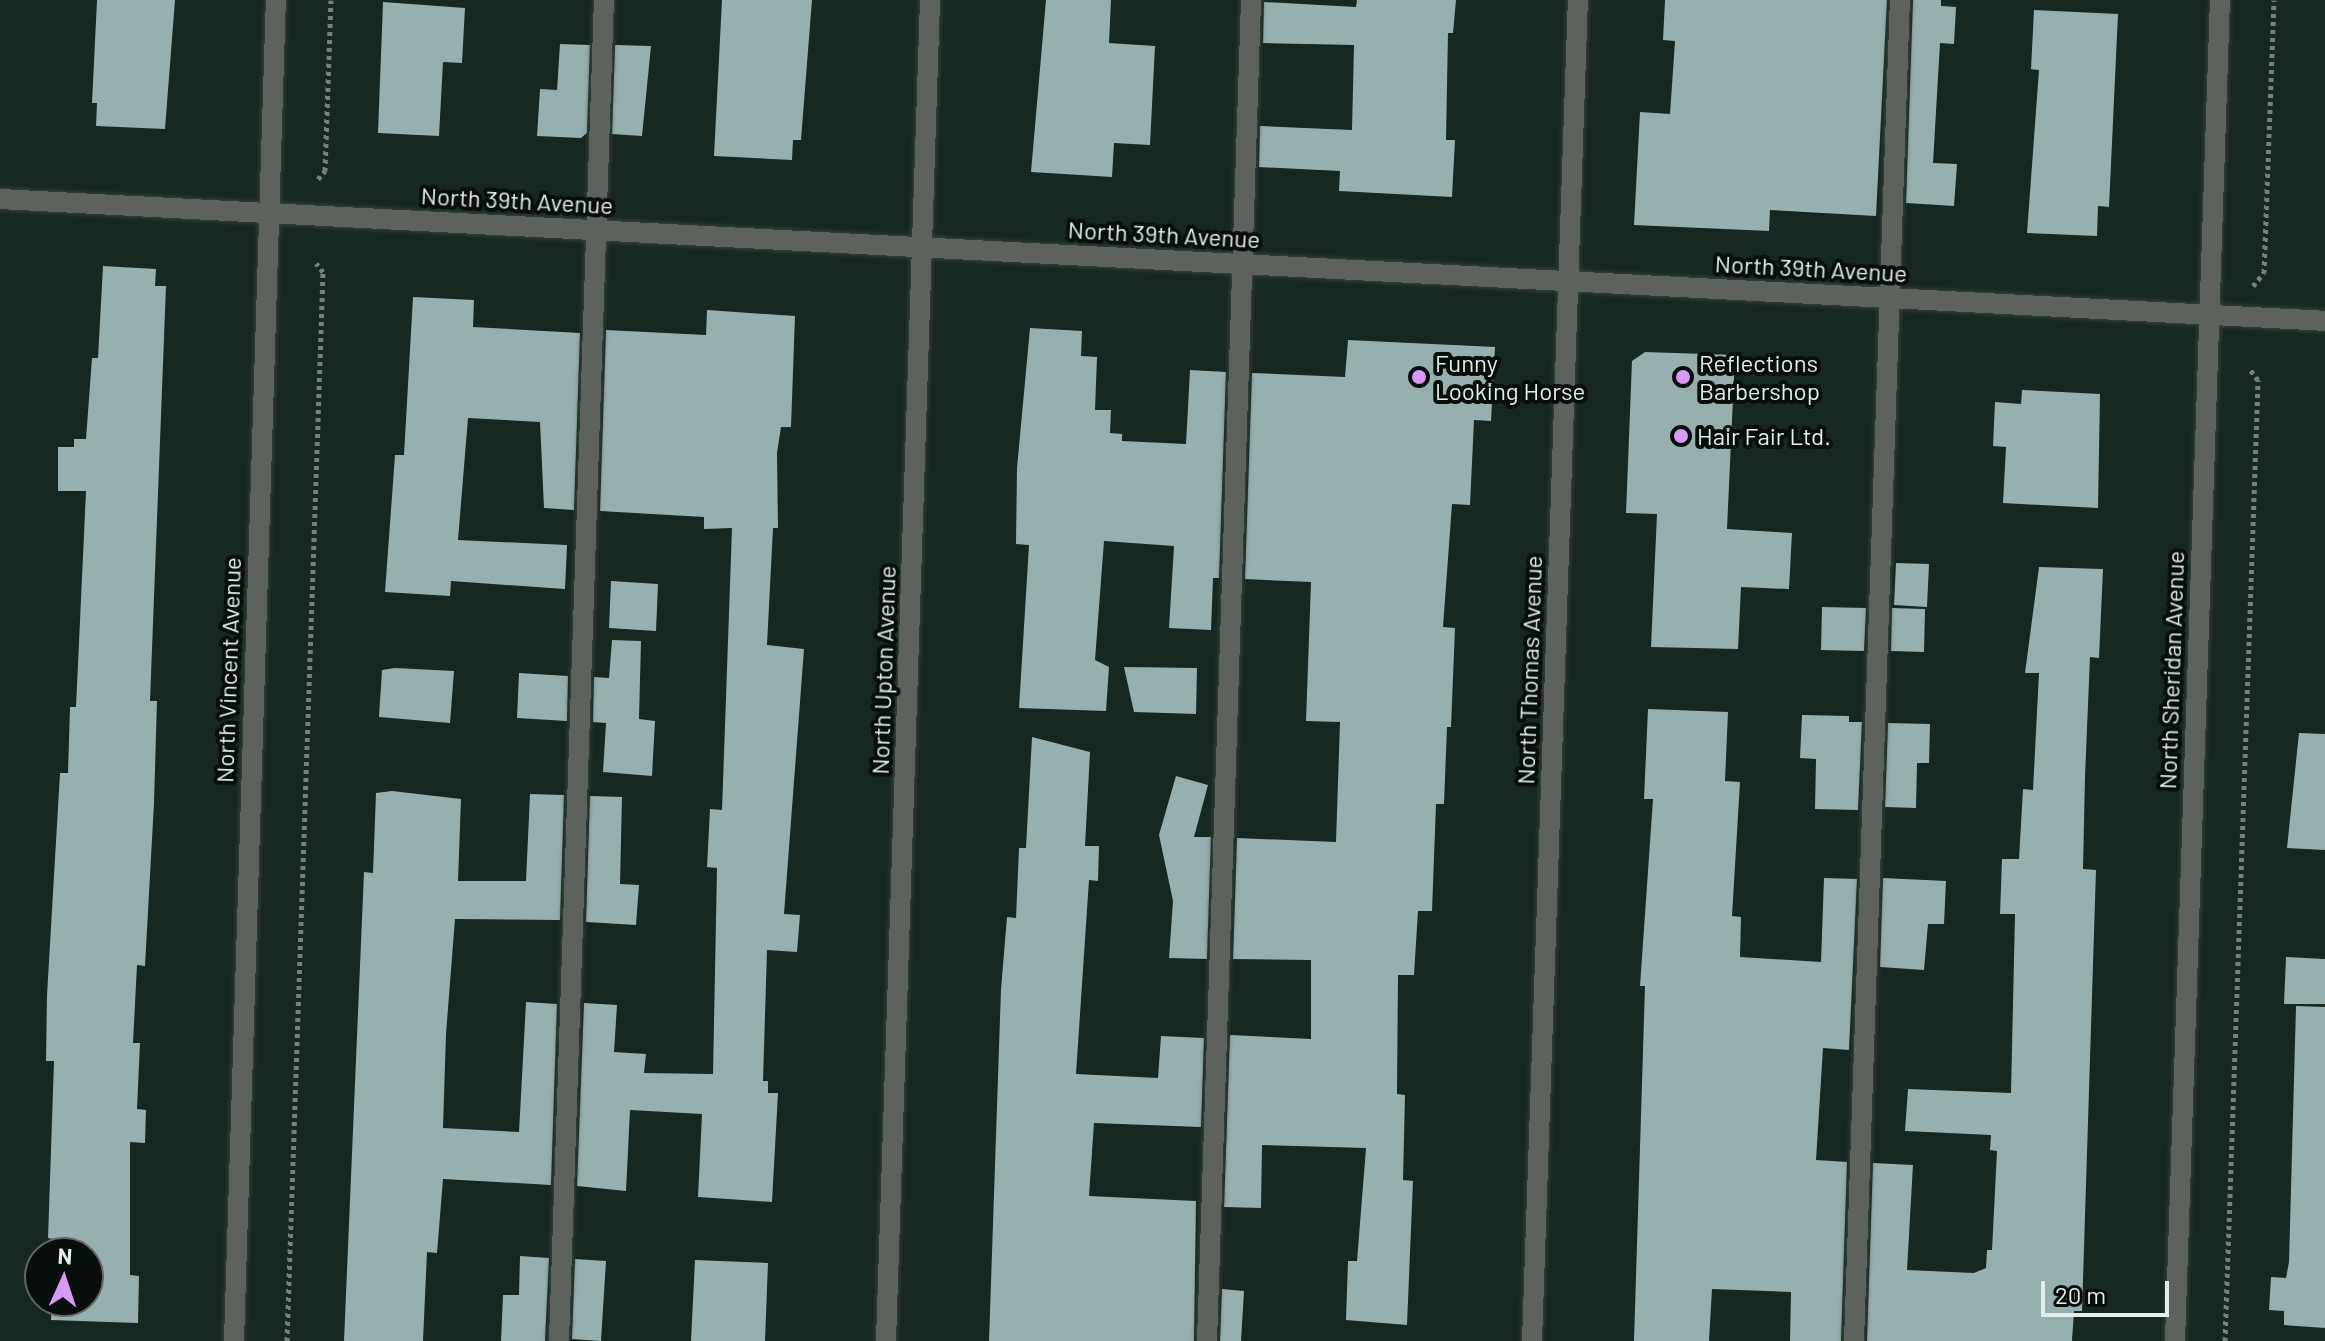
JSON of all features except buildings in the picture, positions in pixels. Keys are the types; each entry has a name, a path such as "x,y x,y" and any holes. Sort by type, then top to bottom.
{"street":[{"name":"North Vincent Avenue","path":"234,1341 276,0"},
{"path":"559,1341 604,0"},
{"name":"North Upton Avenue","path":"886,1341 930,0"},
{"path":"1207,1341 1251,0"},
{"name":"North Thomas Avenue","path":"1532,1341 1578,0"},
{"path":"1854,1341 1900,0"},
{"name":"North Sheridan Avenue","path":"2175,1341 2220,0"},
{"name":"North 39th Avenue","path":"0,199 2325,321"}],"path":[{"path":"318,179 325,171 331,0"},
{"path":"2253,286 2264,273 2274,0"},
{"path":"287,1341 323,288 323,272 316,263"},
{"path":"2225,1341 2258,380 2249,368"}],"place":[{"name":"Funny Looking Horse","path":"1419,377"},
{"name":"Reflections Barbershop","path":"1683,377"},
{"name":"Hair Fair Ltd.","path":"1681,436"}]}
